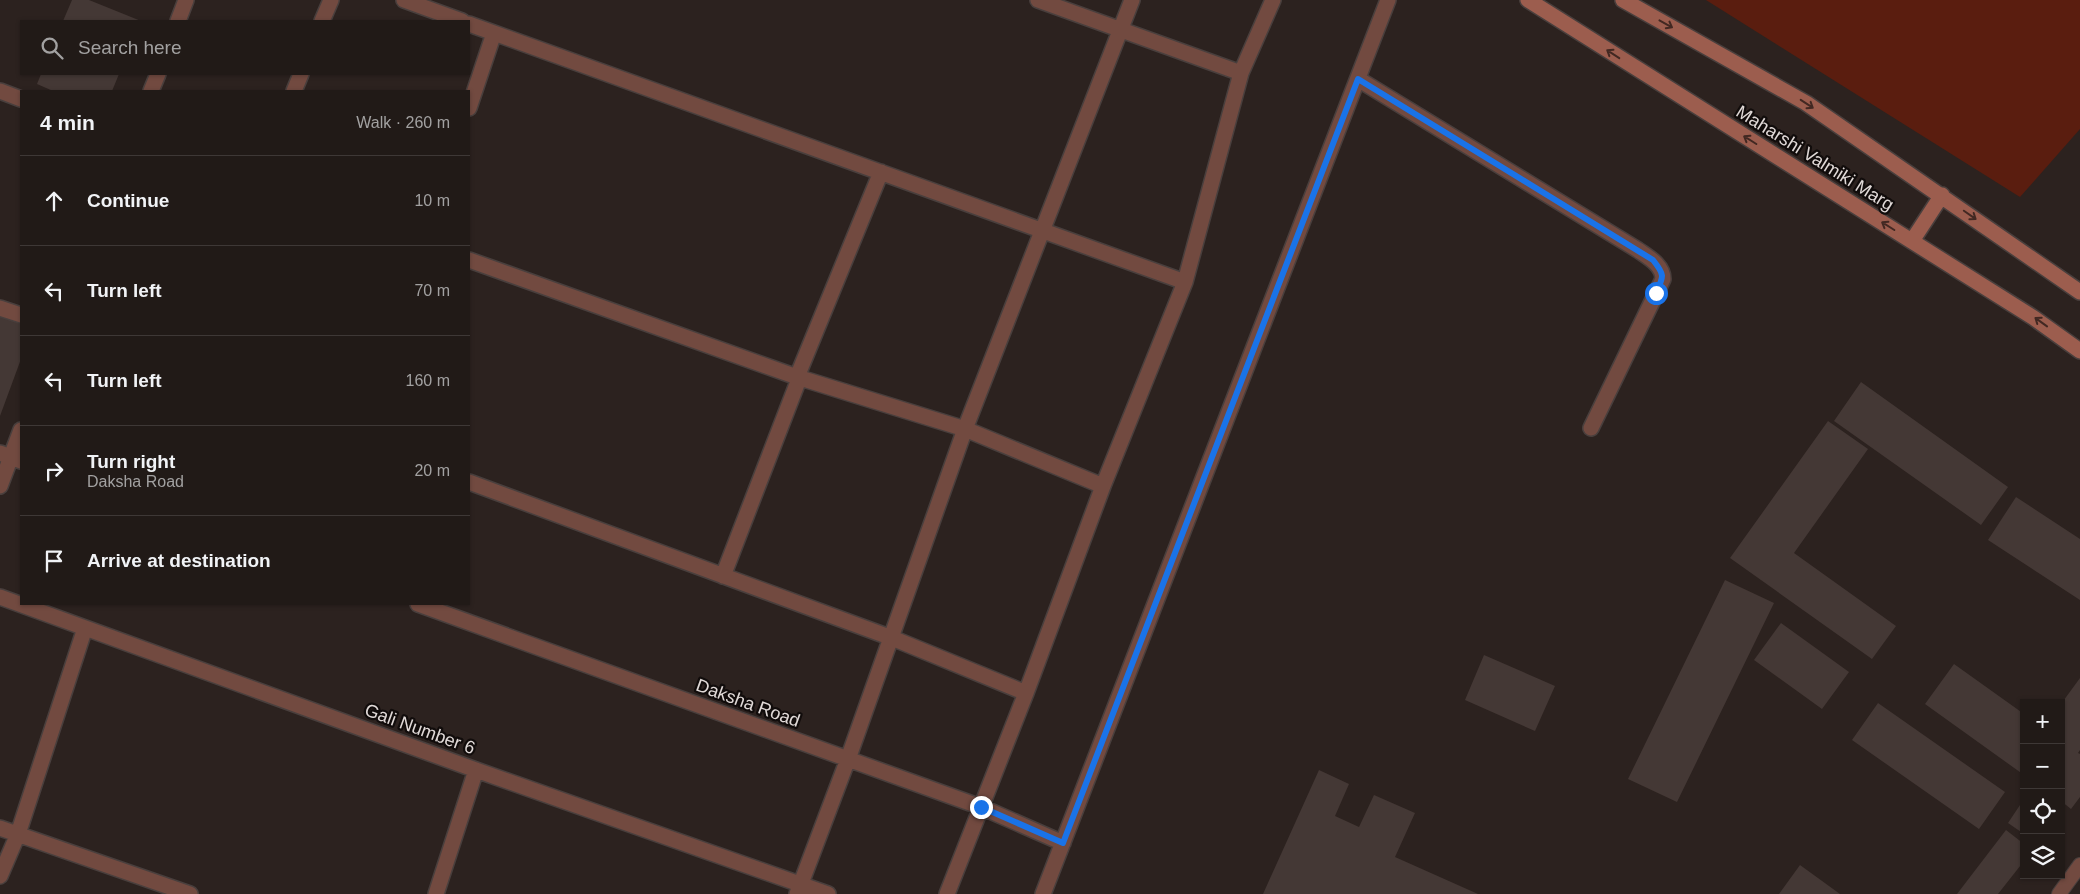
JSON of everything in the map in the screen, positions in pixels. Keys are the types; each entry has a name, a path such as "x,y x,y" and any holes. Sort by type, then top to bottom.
{"street":[{"path":"178,20 186,0"},
{"path":"322,20 331,0"},
{"path":"404,0 459,20"},
{"path":"1038,0 1241,73"},
{"path":"799,889 892,638 965,429 1132,0"},
{"path":"947,894 1026,693 1103,486 1185,282 1241,73 1273,0"},
{"path":"1043,894 1388,0"},
{"name":"Maharshi Valmiki Marg","path":"1528,0 1912,240 2034,318 2080,351"},
{"name":"Maharshi Valmiki Marg","path":"1623,0 1806,103 2080,292"},
{"path":"470,24 1185,282"},
{"path":"470,105 494,33"},
{"path":"151,90 158,75"},
{"path":"294,90 301,75"},
{"path":"1358,79 1638,250 1653,260 1660,269 1663,279 1591,428"},
{"path":"0,91 20,99"},
{"path":"724,576 798,379 797,377 881,172"},
{"path":"1912,240 1942,195"},
{"path":"470,260 797,377 965,429 1103,486"},
{"path":"0,308 20,315"},
{"path":"0,486 20,433"},
{"path":"470,482 892,638 1026,693"},
{"name":"Gali Number 6","path":"0,597 20,604"},
{"name":"Gali Number 6","path":"22,605 799,889 828,894"},
{"name":"Daksha Road","path":"421,605 981,807 1063,843"},
{"path":"0,876 18,834 85,628"},
{"path":"436,894 476,770"},
{"path":"0,828 190,894"}],"lane":[{"path":"2059,894 2080,865"}],"shaded area":[{"path":"1706,0 2080,0 2080,129 2020,197"}],"building":[{"path":"72,0 89,0 139,20 63,20"},
{"path":"41,75 119,75 112,90 51,90 37,84"},
{"path":"0,316 20,324 20,362 0,416"},
{"path":"1861,382 2008,487 1981,525 1834,421"},
{"path":"1828,421 1868,449 1794,553 1896,626 1872,659 1730,558"},
{"path":"2016,497 2080,539 2080,600 1988,540"},
{"path":"1725,580 1774,603 1677,802 1628,779"},
{"path":"1781,623 1849,672 1822,709 1754,660"},
{"path":"1484,655 1555,686 1535,731 1465,700"},
{"path":"1954,664 2020,711 2020,772 1925,704"},
{"path":"2080,678 2080,750 2078,753 2080,754 2080,797 2071,809 2065,804 2065,699"},
{"path":"1878,703 2005,792 1979,829 1852,740"},
{"path":"1319,770 1349,784 1335,816 1359,827 1374,795 1415,813 1395,857 1478,894 1263,894"},
{"path":"2020,805 2020,831 2008,823"},
{"path":"2006,830 2020,841 2020,866 1998,894 1957,894"},
{"path":"1800,865 1840,894 1779,894"}],"route":[{"path":"981,807 1063,843 1358,79 1653,260 1663,274 1663,279 1656,293"}]}
